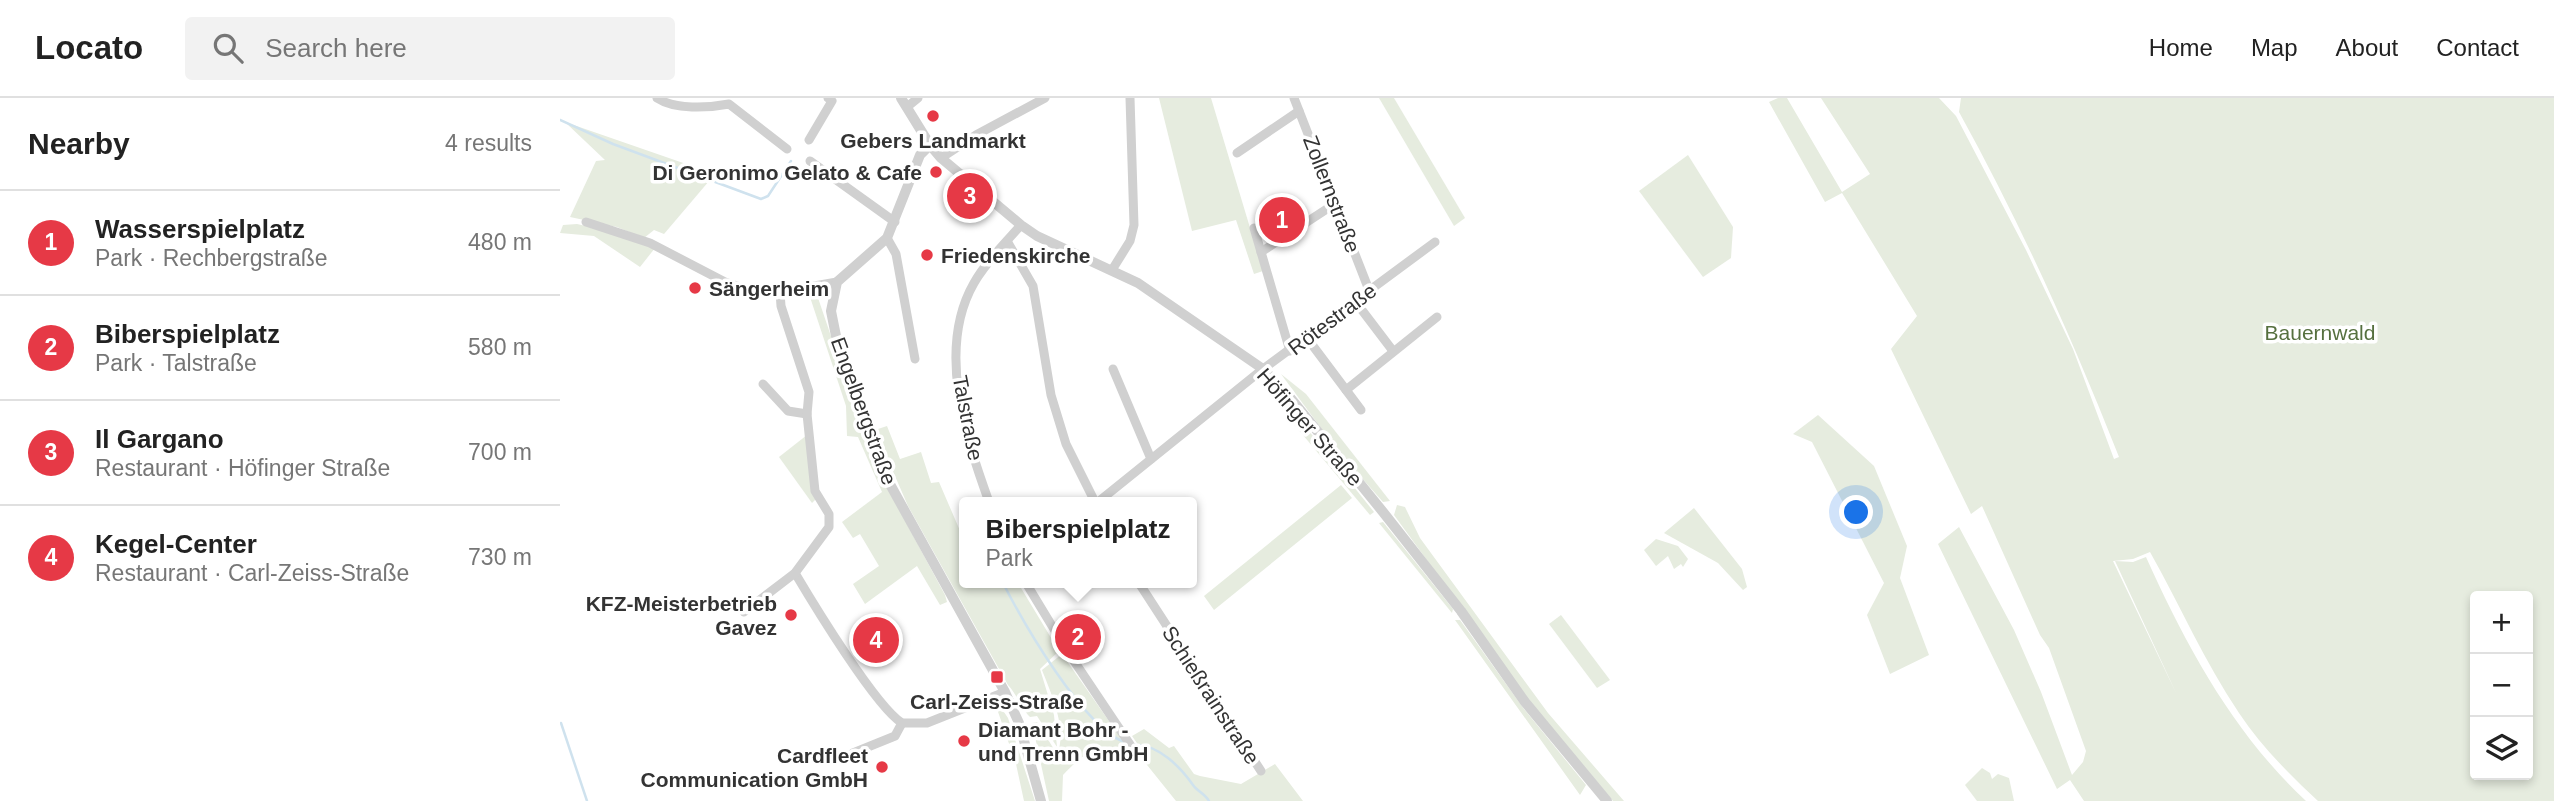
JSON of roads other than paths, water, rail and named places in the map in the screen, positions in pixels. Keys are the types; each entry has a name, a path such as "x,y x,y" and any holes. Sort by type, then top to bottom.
{"street":[{"path":"657,98 666,104 695,106 729,101 787,149"},
{"path":"809,141 832,101 828,98"},
{"path":"904,103 918,98"},
{"path":"942,158 976,135 1045,98"},
{"path":"1112,270 1129,241 1134,225 1130,98"},
{"name":"Zollernstraße","path":"1294,98 1369,290"},
{"name":"Höfinger Straße","path":"904,103 930,145 942,158 1021,225 1037,236 1112,270 1195,320 1263,369 1289,396 1461,611 1525,702 1607,801"},
{"path":"1237,153 1299,111"},
{"path":"586,222 649,243 725,282 749,290 780,292 837,282 887,239 920,155 930,145"},
{"path":"810,161 895,222"},
{"path":"1261,252 1336,203"},
{"name":"Talstraße","path":"987,497 975,463 960,400 959,331 974,284 1021,225"},
{"path":"1254,228 1290,351"},
{"path":"887,239 896,254 915,359"},
{"path":"1007,241 1033,286 1051,395 1066,444 1093,497"},
{"name":"Rötestraße","path":"1102,497 1263,369 1435,242"},
{"name":"Engelbergstraße","path":"837,282 831,311 836,336 881,468 1005,692 1019,723 1041,801"},
{"path":"744,612 795,573 830,527 829,514 815,491 807,414 809,392 780,306 780,292"},
{"path":"1355,301 1393,351"},
{"path":"1346,390 1437,317"},
{"path":"1307,338 1362,410"},
{"path":"1113,369 1151,459"},
{"path":"763,384 788,411 795,415 807,414"},
{"path":"795,573 884,706 902,723 927,723 1005,692"},
{"path":"1029,588 1133,749"},
{"name":"Schießrainstraße","path":"1142,588 1261,771"},
{"path":"853,753 895,736 902,723"}],"waterway":[{"path":"560,120 613,144 761,199 768,196 791,161"},
{"path":"1006,588 1039,647 1073,695 1090,716 1124,742"},
{"path":"561,723 587,801"},
{"path":"1134,745 1152,748 1168,758 1209,801"}],"place":[{"name":"Gebers Landmarkt","path":"933,116"},
{"name":"Di Geronimo Gelato & Cafe","path":"936,172"},
{"name":"Il Gargano","path":"970,196"},
{"name":"Wasserspielplatz","path":"1282,220"},
{"name":"Friedenskirche","path":"927,255"},
{"name":"Sängerheim","path":"695,288"},
{"name":"KFZ-Meisterbetrieb Gavez","path":"791,615"},
{"name":"Biberspielplatz","path":"1078,637"},
{"name":"Kegel-Center","path":"876,640"},
{"name":"Carl-Zeiss-Straße","path":"997,677"},
{"name":"Diamant Bohr - und Trenn GmbH","path":"964,741"},
{"name":"Cardfleet Communication GmbH","path":"882,767"}],"park label":[{"name":"Bauernwald","path":"2320,332"}]}
